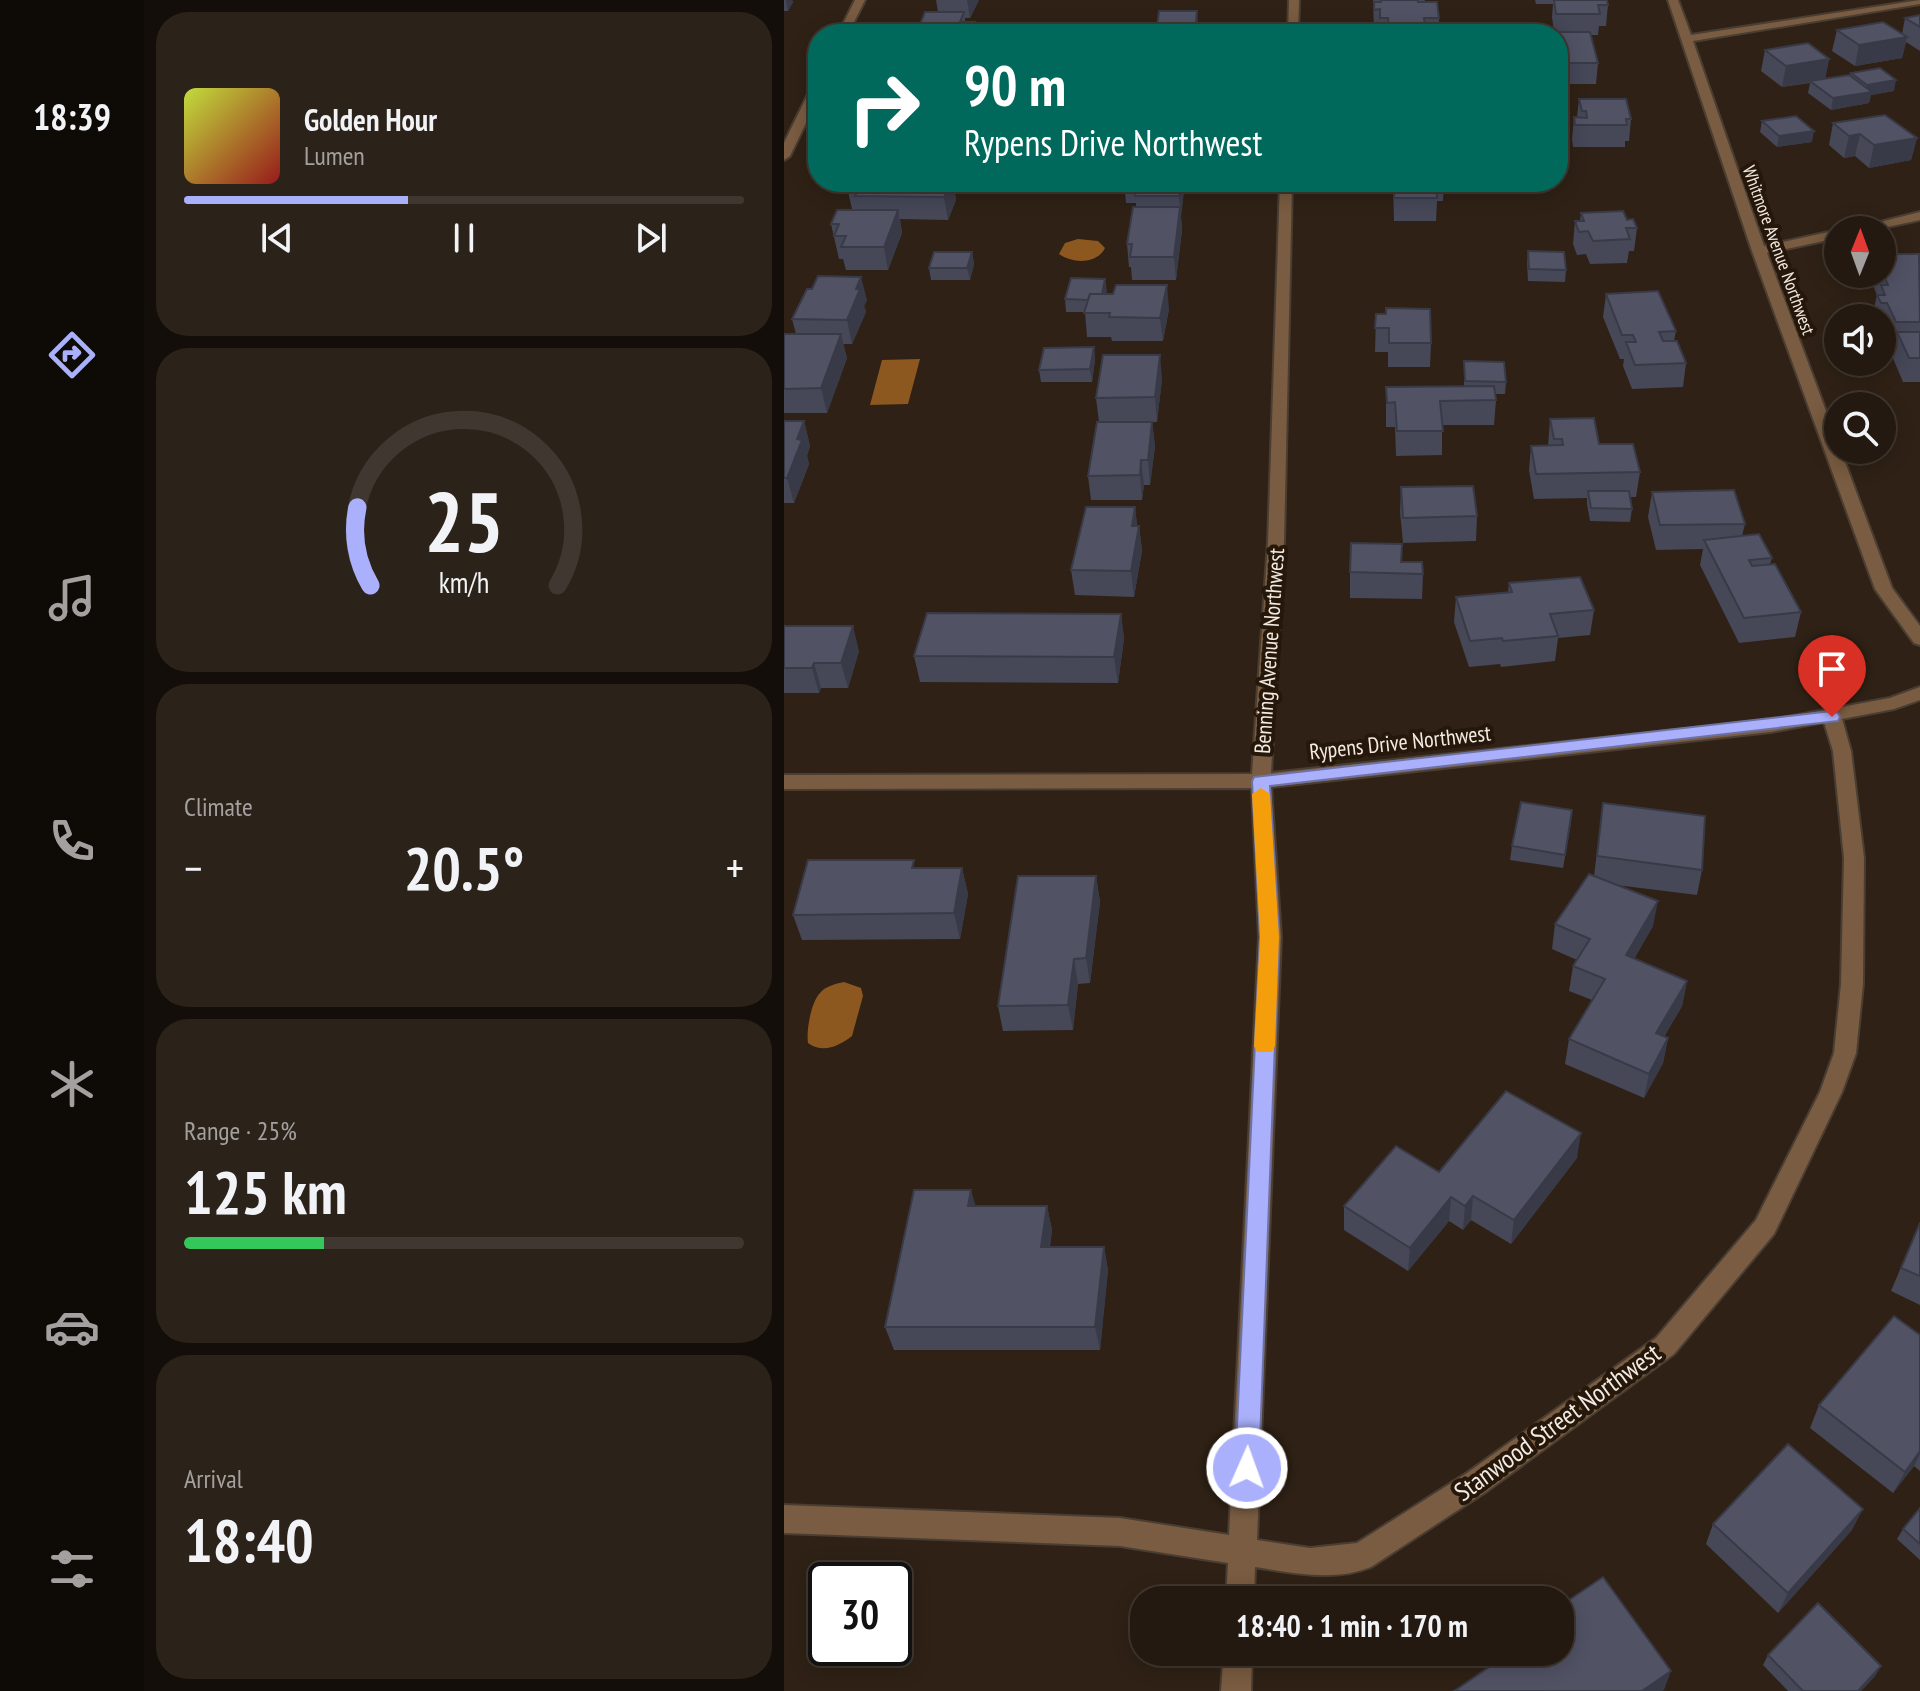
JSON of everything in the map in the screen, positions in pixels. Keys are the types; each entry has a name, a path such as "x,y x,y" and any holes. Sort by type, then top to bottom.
{"street":[{"path":"848,24 860,0"},
{"path":"1293,24 1294,0"},
{"name":"Whitmore Avenue Northwest","path":"1673,0 1759,251 1884,589 1920,639"},
{"path":"1687,39 1920,1"},
{"path":"784,156 808,107"},
{"name":"Benning Avenue Northwest","path":"1241,1586 1270,937 1261,781 1276,542 1286,192"},
{"path":"1896,221 1920,216"},
{"path":"1759,251 1824,237"},
{"name":"Rypens Drive Northwest","path":"784,782 1261,781 1832,717 1894,703 1920,693"},
{"name":"Stanwood Street Northwest","path":"784,1519 1120,1532 1310,1562 1361,1557 1477,1482 1665,1346 1765,1227 1831,1092 1845,1053 1852,984 1854,858 1842,751 1832,717"},
{"path":"1236,1691 1237,1666"}],"shaded area":[{"path":"1078,239 1098,241 1105,248 1096,257 1084,261 1071,260 1059,254 1065,243"},
{"path":"920,359 908,404 870,405 882,360"},
{"path":"844,982 861,988 863,996 852,1036 831,1047 819,1048 808,1043 814,1003 825,989"}],"building":[{"path":"1554,0 1607,0 1608,5 1598,5 1600,14 1556,14"},
{"path":"1374,2 1437,2 1439,18 1424,18 1425,24 1389,24 1388,18 1380,18 1380,9 1374,10"},
{"path":"1159,11 1197,11 1196,24 1157,24"},
{"path":"925,12 964,12 960,22 975,22 974,24 920,24"},
{"path":"1920,15 1920,27 1905,18"},
{"path":"1883,22 1907,37 1859,45 1837,30"},
{"path":"1568,32 1590,32 1598,63 1568,63"},
{"path":"1808,43 1829,59 1786,66 1765,50"},
{"path":"1880,68 1896,80 1867,85 1851,73"},
{"path":"1849,75 1872,92 1833,98 1810,81"},
{"path":"1579,99 1626,99 1631,119 1626,119 1627,125 1575,125 1574,117 1587,118"},
{"path":"1885,115 1917,138 1874,145 1860,134 1849,136 1833,123"},
{"path":"1796,116 1814,131 1779,136 1762,121"},
{"path":"857,192 946,192 944,197 855,196"},
{"path":"1136,192 1180,192 1179,196 1135,196"},
{"path":"1394,192 1437,192 1437,198 1394,198"},
{"path":"1133,207 1180,207 1174,257 1130,257 1132,244 1127,244"},
{"path":"837,210 898,210 884,247 841,247 846,236 834,236 839,224 831,224"},
{"path":"1623,211 1627,220 1633,219 1637,228 1626,228 1630,239 1593,241 1588,231 1579,232 1575,221 1584,221 1581,213"},
{"path":"1528,251 1564,252 1566,270 1529,269"},
{"path":"934,252 972,252 967,268 929,268"},
{"path":"1896,254 1919,254 1920,322 1896,322 1896,304 1881,303 1877,295 1885,295 1882,288 1896,288"},
{"path":"818,276 861,277 856,289 860,289 847,320 792,319 807,289 812,289"},
{"path":"1071,278 1105,279 1102,294 1090,294 1088,300 1065,299"},
{"path":"1116,285 1167,285 1160,318 1084,313 1090,294 1113,294"},
{"path":"1658,291 1676,331 1659,332 1663,341 1677,341 1686,363 1635,365 1626,342 1636,342 1633,335 1622,335 1606,294"},
{"path":"1386,308 1430,309 1431,343 1389,343 1389,328 1375,328 1376,314 1386,314"},
{"path":"1897,332 1920,332 1920,358 1909,358"},
{"path":"784,334 841,334 821,388 784,389"},
{"path":"1094,347 1090,369 1039,370 1044,348"},
{"path":"1103,355 1160,355 1155,397 1096,398"},
{"path":"1464,361 1504,362 1506,382 1465,381"},
{"path":"1494,386 1496,400 1440,401 1443,431 1397,431 1395,402 1387,403 1386,387"},
{"path":"1594,418 1599,444 1633,444 1640,472 1536,474 1531,446 1563,445 1562,439 1554,439 1550,419"},
{"path":"784,421 804,421 797,439 802,440 787,478 784,478"},
{"path":"1097,422 1152,422 1148,460 1141,460 1140,475 1088,476"},
{"path":"1473,486 1477,516 1403,518 1401,487"},
{"path":"1734,490 1745,524 1660,525 1652,492"},
{"path":"1588,491 1629,491 1632,509 1591,508"},
{"path":"1086,507 1135,507 1132,526 1139,526 1131,571 1071,570"},
{"path":"1759,534 1772,558 1749,560 1752,566 1775,564 1801,612 1744,618 1704,540"},
{"path":"1351,543 1402,544 1401,562 1422,562 1423,574 1350,572"},
{"path":"1580,577 1594,610 1550,614 1558,636 1470,641 1456,597 1512,592 1509,583"},
{"path":"927,613 1121,614 1114,657 914,656"},
{"path":"784,626 853,626 841,663 814,663 812,668 784,668"},
{"path":"1521,802 1572,810 1565,855 1512,846"},
{"path":"1603,803 1705,816 1702,870 1597,856"},
{"path":"808,860 914,860 912,868 962,868 954,913 793,915"},
{"path":"1589,874 1658,901 1626,955 1687,981 1656,1033 1668,1038 1649,1074 1569,1039 1605,979 1573,966 1590,939 1555,924"},
{"path":"1018,876 1096,876 1086,958 1074,959 1068,1005 998,1006"},
{"path":"1506,1091 1581,1133 1514,1220 1473,1196 1465,1206 1451,1197 1410,1248 1344,1206 1396,1146 1439,1172"},
{"path":"914,1190 971,1190 968,1206 1047,1206 1041,1247 1104,1247 1095,1327 885,1327"},
{"path":"1920,1223 1920,1276 1901,1268"},
{"path":"1894,1316 1920,1335 1920,1451 1905,1472 1819,1405"},
{"path":"1788,1444 1863,1509 1788,1593 1713,1524"},
{"path":"1920,1508 1920,1544 1903,1529"},
{"path":"1603,1577 1671,1671 1642,1691 1454,1691 1491,1666 1574,1666 1574,1597"},
{"path":"1818,1603 1881,1666 1858,1691 1803,1691 1768,1655"}],"slow traffic":[{"path":"1261,794 1270,937 1264,1046"}],"route":[{"path":"1247,1468 1270,937 1261,781 1832,717"}]}
